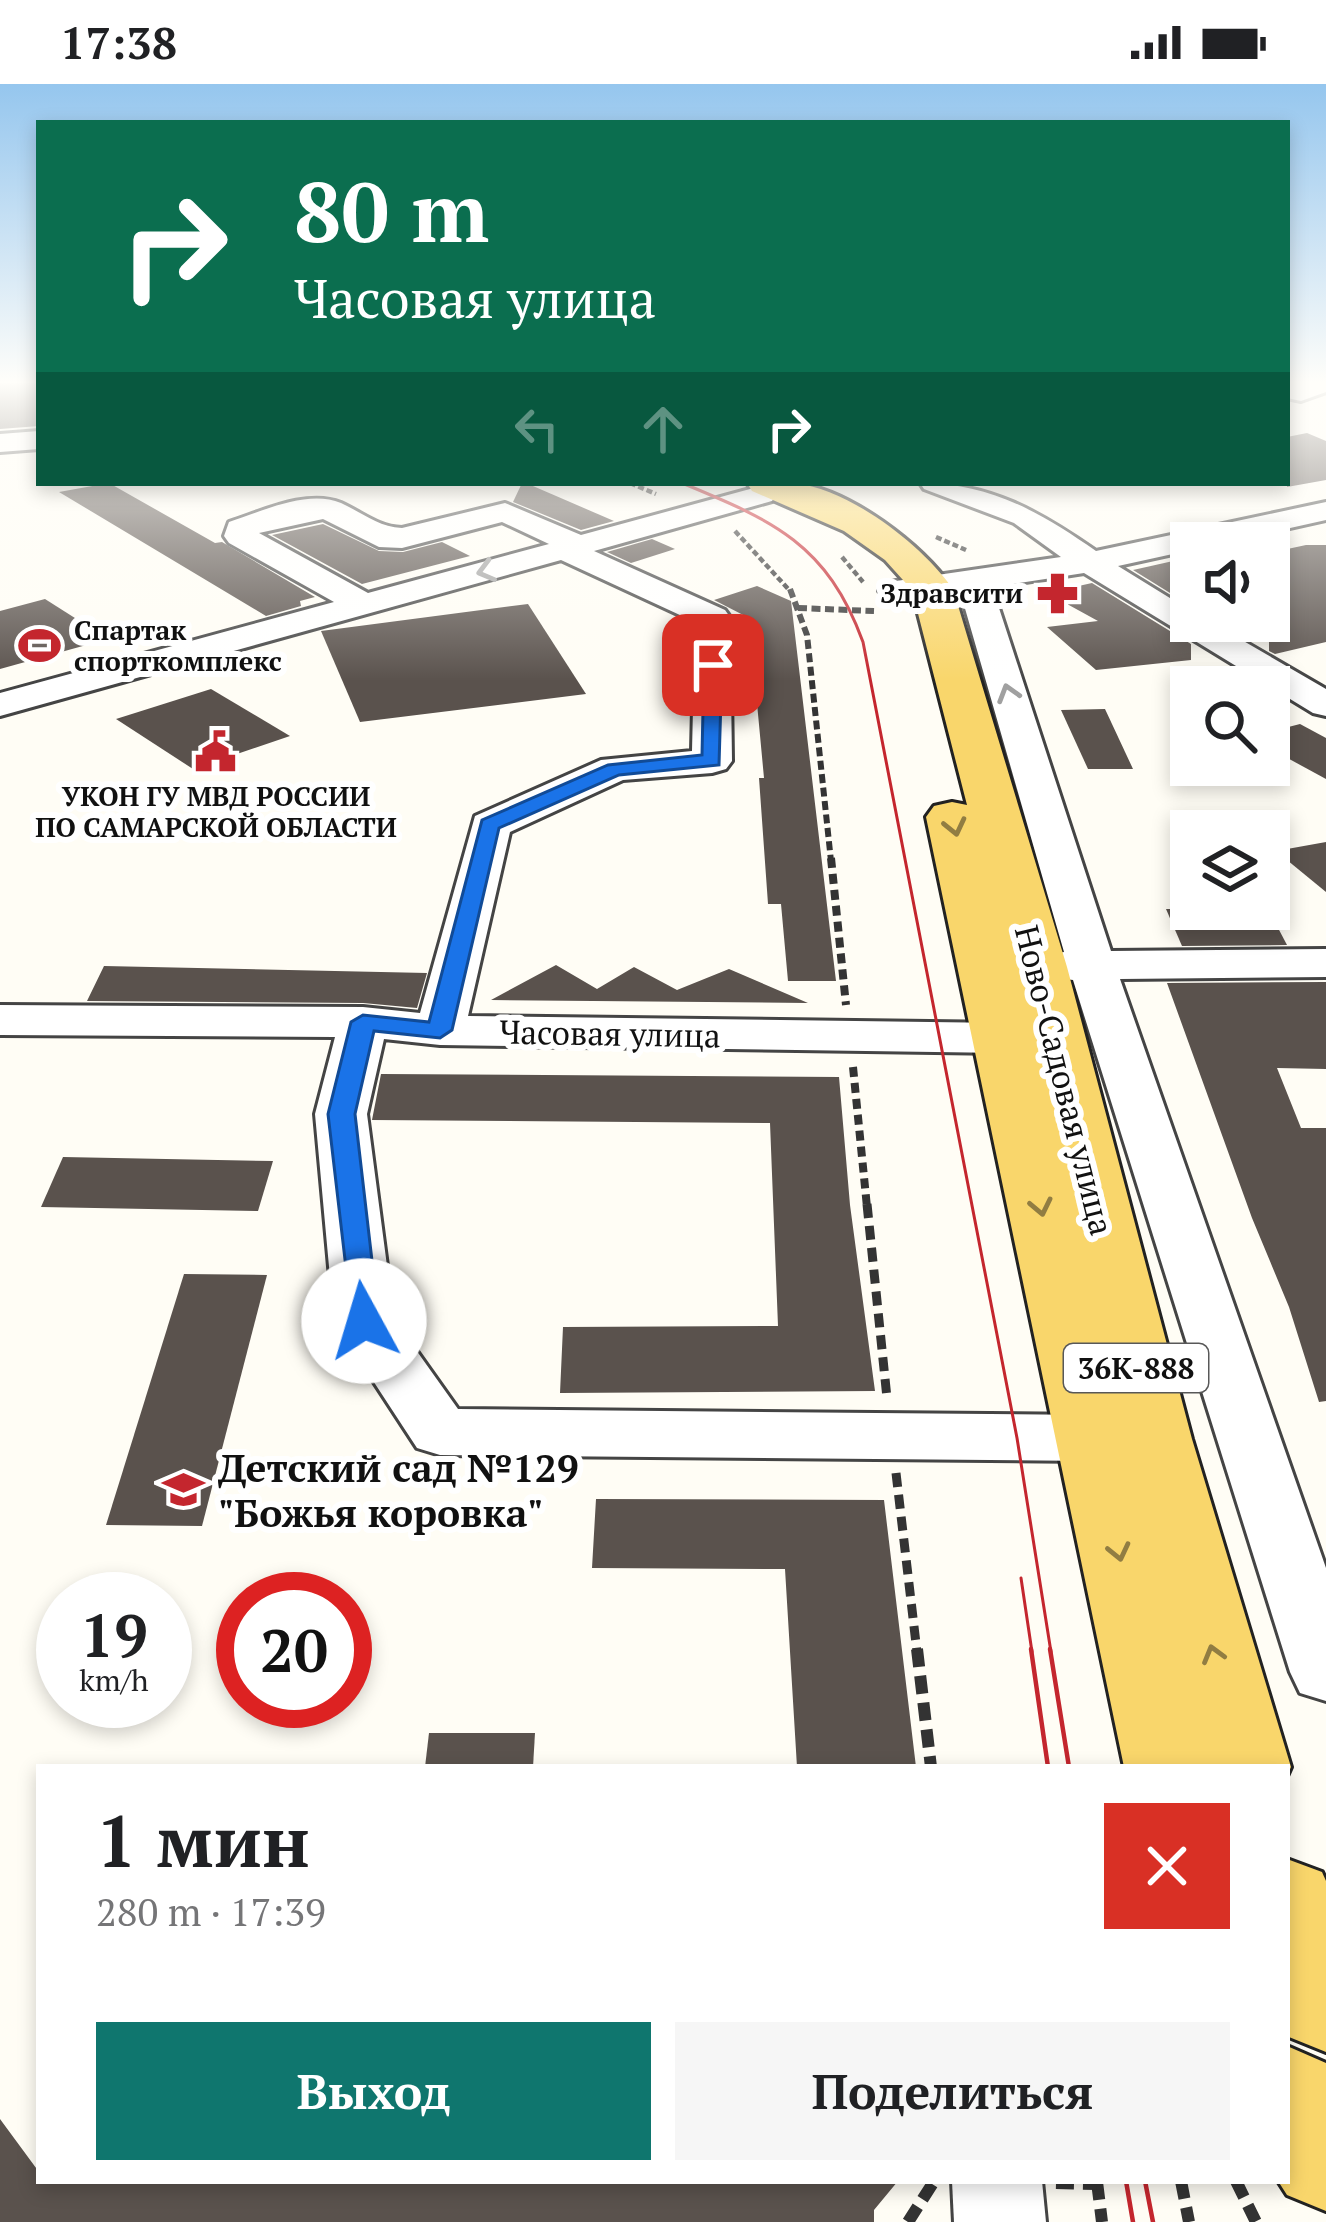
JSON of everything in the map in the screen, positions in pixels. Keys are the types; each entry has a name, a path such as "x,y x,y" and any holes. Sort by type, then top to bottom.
{"main road":[{"name":"Ново-Садовая улица","path":"752,487 907,575 1065,966 1153,1439 1244,1764"},
{"name":"Ново-Садовая улица","path":"907,575 1092,1438 1169,1764"},
{"path":"1290,2103 1326,2156"}],"street":[{"path":"943,486 1025,516 1091,562 1326,705"},
{"path":"0,706 700,512 752,487"},
{"path":"364,605 240,536 240,529 298,511 328,508 379,537 402,538 505,512 713,617 712,760 607,756 490,825 440,1030"},
{"path":"907,575 1001,578 1326,511"},
{"path":"1293,519 1326,534"},
{"path":"907,575 941,560 1001,578"},
{"path":"1001,578 981,605 1065,966 1326,1672"},
{"path":"1065,966 1326,963"},
{"name":"Часовая улица","path":"0,1020 363,1022 440,1030 1004,1038"},
{"path":"363,1022 341,1114 364,1321 440,1432 1092,1438"},
{"path":"997,2184 1000,2222"}],"path":[{"path":"637,486 734,530 788,585 807,635 891,1438 932,1764"},
{"path":"1096,2184 1102,2222"},
{"path":"1181,2184 1189,2222"},
{"path":"1237,2184 1256,2222"}],"building":[{"path":"1290,481 1322,481 1287,487"},
{"path":"114,486 315,597 266,616 59,492"},
{"path":"521,486 533,486 614,521 581,530 513,502"},
{"path":"323,524 379,551 403,552 442,542 470,556 362,584 272,535"},
{"path":"652,539 675,549 631,563 607,552"},
{"path":"1326,545 1326,642 1275,654 1269,651 1269,642 1290,642 1290,548"},
{"path":"1170,562 1170,593 1133,570"},
{"path":"1092,583 1170,631 1170,642 1191,644 1191,660 1096,670 1047,627 1098,621 1047,593"},
{"path":"757,586 791,601 836,981 788,981 781,904 768,904 759,778 764,778 749,618 714,600"},
{"name":"Спартак спорткомплекс","path":"45,599 108,639 0,669 0,611"},
{"path":"528,604 586,694 360,722 321,631"},
{"path":"211,689 290,736 193,769 116,719"},
{"path":"1105,709 1133,769 1088,769 1061,710"},
{"path":"1300,724 1326,738 1326,779 1290,759 1290,727"},
{"path":"1326,842 1326,892 1290,862 1290,848"},
{"path":"1175,930 1279,930 1287,945 1182,946"},
{"path":"556,965 597,989 634,967 677,990 729,969 808,1003 491,1000"},
{"path":"104,966 427,973 417,1008 363,1003 87,1001"},
{"path":"1326,982 1326,1069 1277,1068 1301,1128 1326,1128 1326,1401 1319,1402 1289,1307 1167,983"},
{"path":"381,1074 839,1077 850,1205 875,1391 560,1393 563,1327 778,1326 770,1123 372,1120"},
{"path":"63,1157 273,1161 258,1211 41,1207"},
{"path":"184,1274 267,1275 202,1526 106,1525"},
{"path":"596,1499 884,1500 916,1764 797,1764 785,1569 592,1568"},
{"path":"429,1733 535,1733 533,1764 425,1764"},
{"path":"0,2119 36,2168 36,2184 896,2184 874,2210 874,2222 0,2222"}],"tram line":[{"path":"689,486 744,510 794,540 832,581 863,642 1017,1438 1051,1652"},
{"path":"1021,1578 1032,1652"},
{"path":"1031,1649 1048,1764"},
{"path":"1050,1649 1069,1764"},
{"path":"1127,2184 1133,2222"},
{"path":"1146,2184 1153,2222"}],"place":[{"name":"Здравсити","path":"1057,593"},
{"name":"Спартак спорткомплекс","path":"40,646"},
{"name":"УКОН ГУ МВД РОССИИ ПО САМАРСКОЙ ОБЛАСТИ","path":"216,752"},
{"name":"Детский сад №129 \"Божья коровка\"","path":"184,1489"}],"route":[{"path":"364,1321 341,1114 363,1022 440,1030 490,825 615,769 712,760 713,665"}]}
